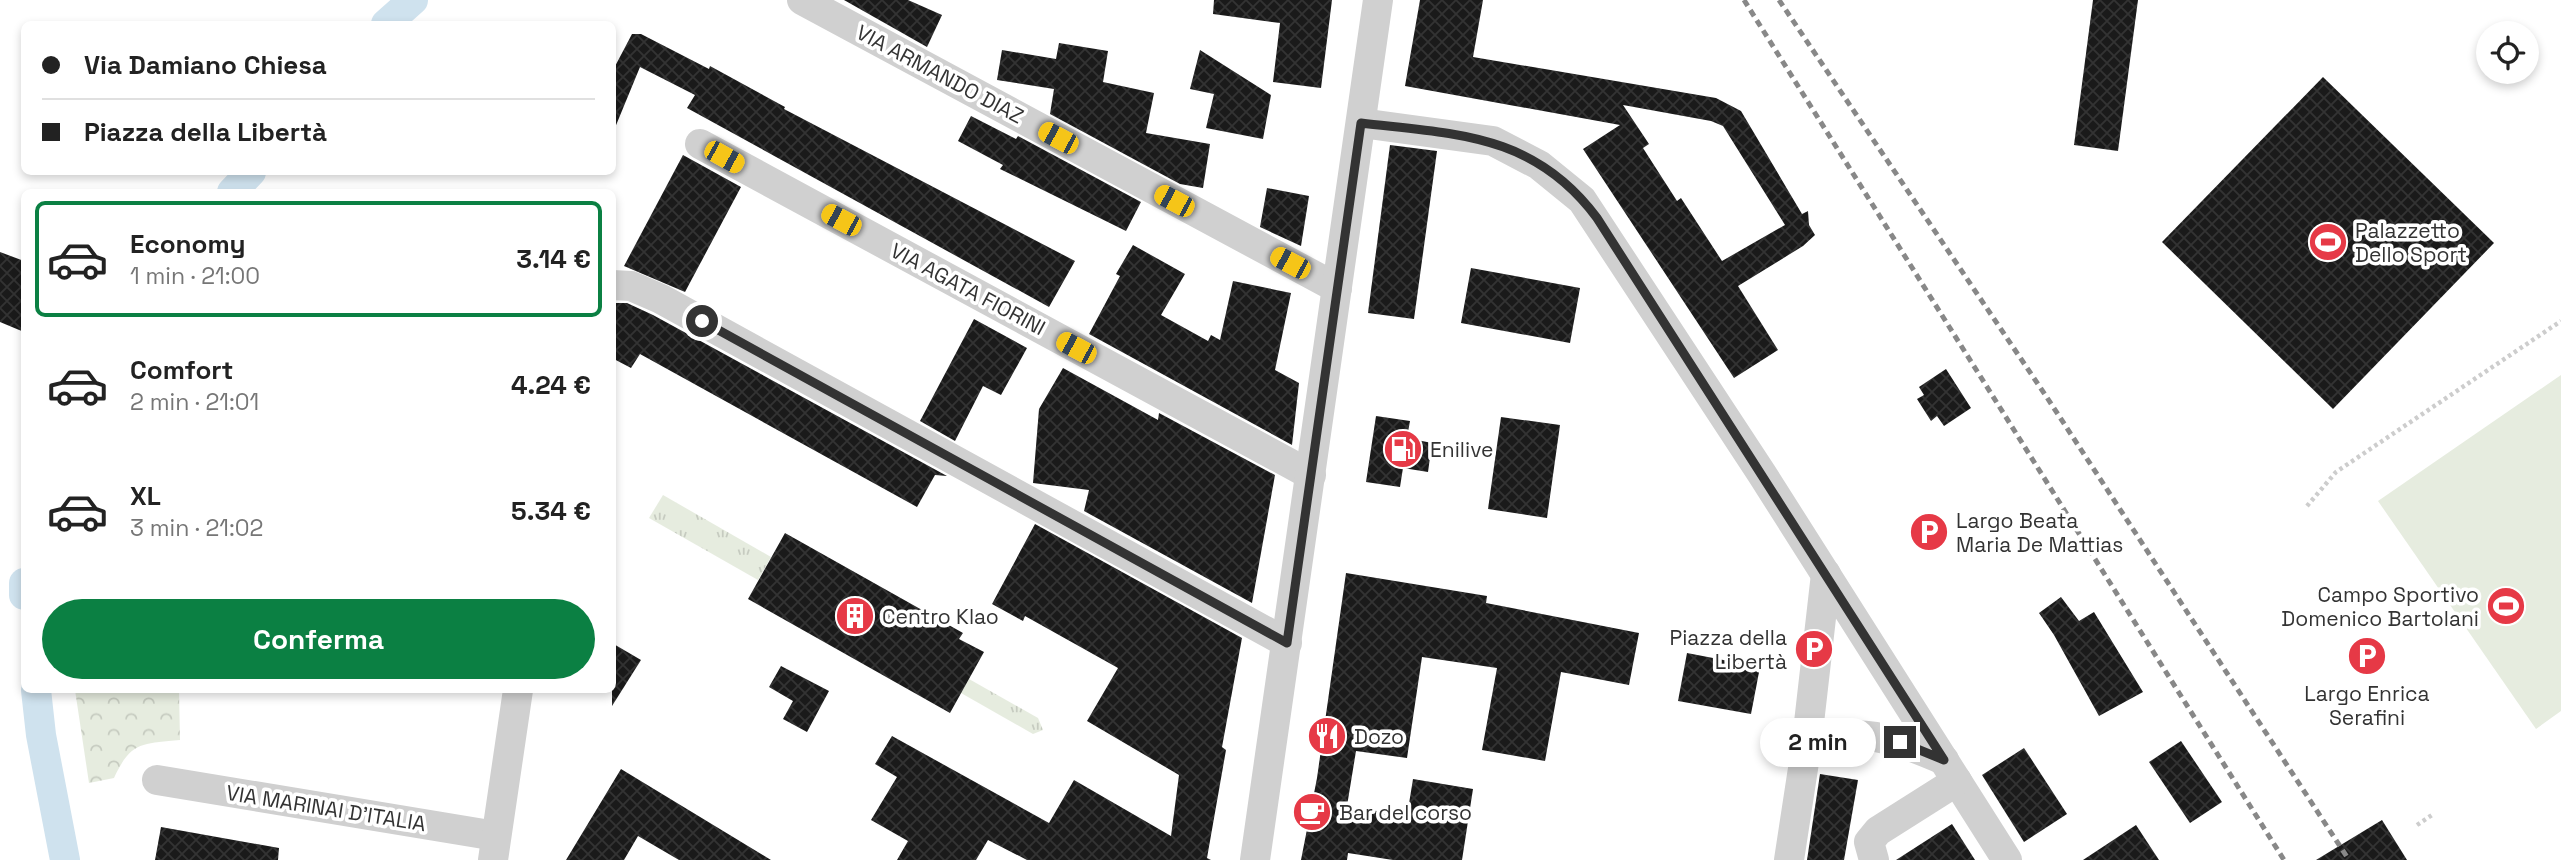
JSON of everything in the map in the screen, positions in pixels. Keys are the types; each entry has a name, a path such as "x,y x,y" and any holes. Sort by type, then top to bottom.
{"street":[{"name":"VIA ARMANDO DIAZ","path":"802,0 1337,288"},
{"path":"1255,860 1378,0"},
{"path":"1361,123 1493,141 1539,165 1574,192 1597,218 2007,860"},
{"name":"VIA AGATA FIORINI","path":"700,144 1311,475"},
{"path":"616,285 631,286 661,299 1287,643"},
{"path":"1789,860 1807,749 1826,574"},
{"path":"494,848 517,693"},
{"path":"1807,749 1832,737 1859,734 1900,742 1951,771"},
{"path":"1874,860 1869,842 1878,831 1951,771"},
{"name":"VIA MARINAI D'ITALIA","path":"157,780 494,848"}],"path":[{"path":"2307,506 2336,472 2561,321"},
{"path":"2417,825 2432,815"}],"green space":[{"name":"Campo Sportivo Domenico Bartolani","path":"2561,375 2561,711 2536,729 2378,501"},
{"path":"663,495 771,557 758,580 649,518"},
{"path":"969,679 1038,718 1043,730 1033,734 961,693"},
{"path":"75,693 179,693 180,740 139,747 126,757 114,778 89,783"}],"building":[{"path":"844,0 908,0 942,15 927,47"},
{"path":"1214,0 1332,0 1321,88 1273,82 1280,23 1213,14"},
{"path":"1420,0 1483,0 1473,57 1716,98 1741,111 1802,214 1808,211 1809,225 1815,235 1803,246 1738,286 1778,350 1734,378 1583,149 1620,125 1405,86","holes":["1623,105 1711,121 1723,126 1785,225 1722,261 1681,198 1677,201 1643,148 1649,144"]},
{"path":"2093,0 2138,0 2118,151 2074,145"},
{"path":"632,34 641,34 709,69 710,66 785,107 784,109 1075,261 1049,307 687,108 695,95 640,67 616,125 616,64"},
{"path":"1059,43 1108,51 1103,82 1154,93 1146,133 1210,144 1203,188 1180,184 1050,114 1054,89 997,80 1002,50 1056,59"},
{"path":"1200,50 1271,95 1263,139 1206,128 1214,94 1190,89"},
{"name":"Palazzetto Dello Sport","path":"2323,77 2494,243 2333,409 2162,242"},
{"path":"971,116 1016,139 1018,136 1141,202 1126,231 1000,169 1003,165 958,141"},
{"path":"1390,145 1437,151 1414,319 1368,313"},
{"path":"683,155 741,187 685,292 624,266"},
{"path":"1267,188 1309,196 1301,246 1260,227"},
{"path":"1133,245 1185,274 1161,315 1208,341 1211,335 1220,340 1233,281 1291,293 1275,370 1299,383 1292,445 1089,334 1120,276 1116,274"},
{"path":"0,252 21,260 21,331 0,322"},
{"path":"1471,268 1580,288 1570,343 1461,323"},
{"path":"616,303 627,303 653,315 947,476 935,475 917,507 640,354 631,368 616,360"},
{"path":"974,319 1027,348 1001,395 983,386 955,441 920,421"},
{"path":"1063,368 1158,420 1159,413 1275,475 1252,603 1084,511 1089,490 1033,483 1039,409"},
{"path":"1946,369 1971,408 1944,426 1937,416 1931,421 1917,399 1924,395 1919,387"},
{"path":"1376,416 1410,421 1407,438 1432,443 1428,472 1403,468 1400,487 1366,482"},
{"path":"1501,417 1560,425 1547,518 1488,509"},
{"path":"1035,524 1242,638 1222,747 1226,750 1207,858 1211,860 1027,860 988,840 976,860 897,860 908,841 871,820 897,777 875,764 892,736 1049,823 1074,780 1171,836 1179,775 1087,721 1118,668 1025,616 1023,621 992,604"},
{"name":"Centro Klao","path":"785,533 963,633 959,639 984,652 950,713 748,599"},
{"path":"1346,573 1487,596 1486,603 1639,633 1629,685 1561,672 1545,761 1482,750 1497,668 1422,657 1407,758 1356,751 1347,806 1407,816 1413,779 1473,789 1462,860 1393,860 1348,853 1347,860 1301,860 1317,778"},
{"path":"2061,597 2079,621 2094,612 2143,692 2099,716 2039,613"},
{"path":"616,645 641,660 612,706 612,693 616,693"},
{"path":"1687,653 1760,667 1751,714 1678,701"},
{"path":"781,666 829,691 807,732 783,719 793,701 769,687"},
{"path":"2181,741 2222,802 2190,823 2149,762"},
{"path":"2024,748 2067,814 2024,842 1982,775"},
{"path":"621,769 771,860 679,860 638,836 624,860 566,860"},
{"path":"1820,774 1858,780 1844,860 1807,860"},
{"path":"2382,820 2407,860 2316,860"},
{"path":"1952,824 1975,860 1896,860"},
{"path":"2136,825 2159,860 2083,860"},
{"path":"161,827 279,848 278,860 155,860"}],"waterway":[{"path":"389,21 413,0"},
{"path":"235,189 248,175"},
{"path":"36,693 41,735 65,860"}],"railway":[{"path":"1744,0 2284,860"},
{"path":"1779,0 2046,396 2349,860"}],"place":[{"name":"Palazzetto Dello Sport","path":"2328,242"},
{"name":"Enilive","path":"1403,449"},
{"name":"Largo Beata Maria De Mattias","path":"1929,532"},
{"name":"Campo Sportivo Domenico Bartolani","path":"2506,606"},
{"name":"Centro Klao","path":"855,616"},
{"name":"Piazza della Libertà","path":"1814,649"},
{"name":"Largo Enrica Serafini","path":"2367,656"},
{"name":"Dozo","path":"1327,736"},
{"name":"Bar del corso","path":"1312,812"}],"route":[{"path":"702,321 1287,643 1361,123 1481,137 1493,141 1515,150 1539,165 1574,192 1597,218 1944,760 1900,742"}]}
